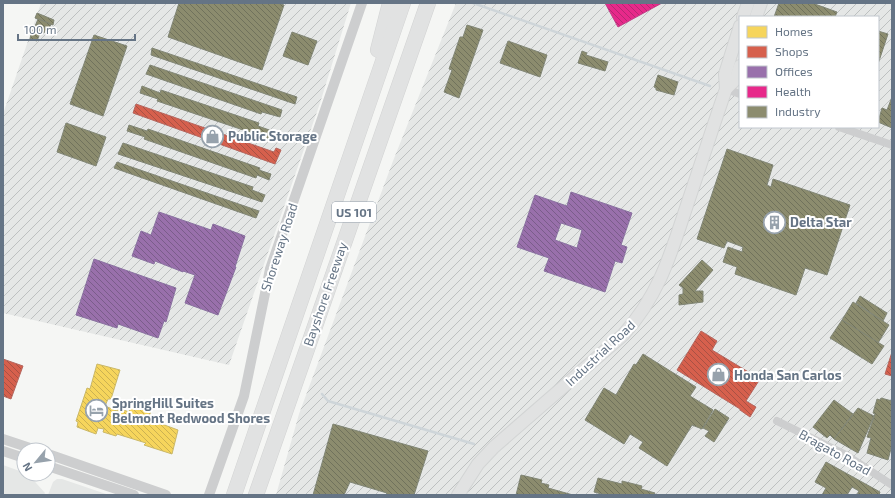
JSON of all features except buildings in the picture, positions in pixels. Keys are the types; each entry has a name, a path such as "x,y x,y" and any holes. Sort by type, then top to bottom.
{"highway":[{"path":"349,161 390,3"},
{"name":"Bayshore Freeway","path":"234,495 403,3"},
{"name":"Bayshore Freeway","path":"256,495 428,3"},
{"path":"264,495 281,422"}],"main road":[{"path":"743,16 748,3"},
{"path":"756,16 761,3"},
{"name":"Industrial Road","path":"458,495 478,464 494,447 623,335 642,311 655,291 668,261 726,89 725,74 739,29"},
{"name":"Industrial Road","path":"726,89 735,80 739,69"}],"street":[{"name":"Shoreway Road","path":"209,495 244,396 270,269 362,3"},
{"path":"726,89 739,94"},
{"path":"842,128 892,145"},
{"name":"Bragato Road","path":"777,421 846,455 892,485"},
{"path":"3,438 16,443"},
{"path":"3,451 16,455"},
{"path":"56,457 166,495"},
{"path":"56,469 134,495"}],"shaded area":[{"path":"41,3 351,3 320,103 229,365 3,313 3,114"},
{"path":"456,3 892,3 892,495 276,495 299,414 393,161"},
{"path":"3,465 16,470 16,482 35,482 45,493 44,495 3,495"},
{"path":"62,479 109,495 48,495 53,482 56,482 56,480"}],"waterway":[{"path":"473,3 710,86"},
{"path":"322,394 328,401 474,444"}],"place":[{"name":"Public Storage","path":"213,136"},
{"name":"Delta Star","path":"774,222"},
{"name":"Honda San Carlos","path":"718,375"},
{"name":"SpringHill Suites Belmont Redwood Shores","path":"97,410"}]}
